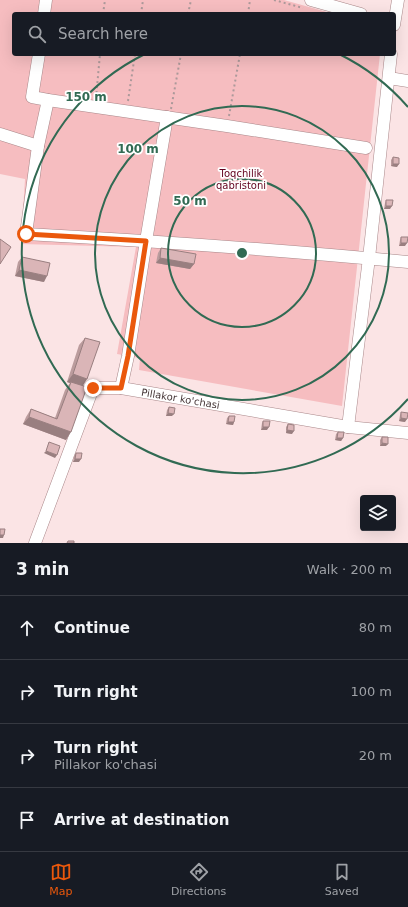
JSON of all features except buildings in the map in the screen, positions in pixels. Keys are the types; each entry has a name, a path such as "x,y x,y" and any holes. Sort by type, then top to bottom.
{"street":[{"path":"44,12 46,0"},
{"path":"396,12 398,0"},
{"path":"307,4 350,12"},
{"path":"38,56 32,97 366,148"},
{"path":"348,427 370,258 391,56"},
{"path":"389,78 408,81"},
{"path":"48,100 38,146 26,234 146,241 408,262"},
{"path":"121,388 128,356 146,241 168,118"},
{"path":"0,134 38,146"},
{"name":"Pillakor ko'chasi","path":"35,543 93,388 121,388 348,427 408,434"}],"path":[{"path":"103,12 105,0"},
{"path":"141,12 143,0"},
{"path":"188,12 191,0"},
{"path":"248,12 250,0"},
{"path":"274,0 307,4"},
{"path":"95,107 100,56"},
{"path":"127,112 135,56"},
{"path":"168,118 181,56"},
{"path":"227,126 240,56"}],"green space":[{"name":"Toqchilik qabristoni","path":"0,0 284,0 327,12 12,12 12,56 380,56 342,406 139,370 140,358 117,354 136,247 21,244 25,179 0,174"}],"route":[{"path":"26,234 146,241 128,356 121,388 93,388"}]}
